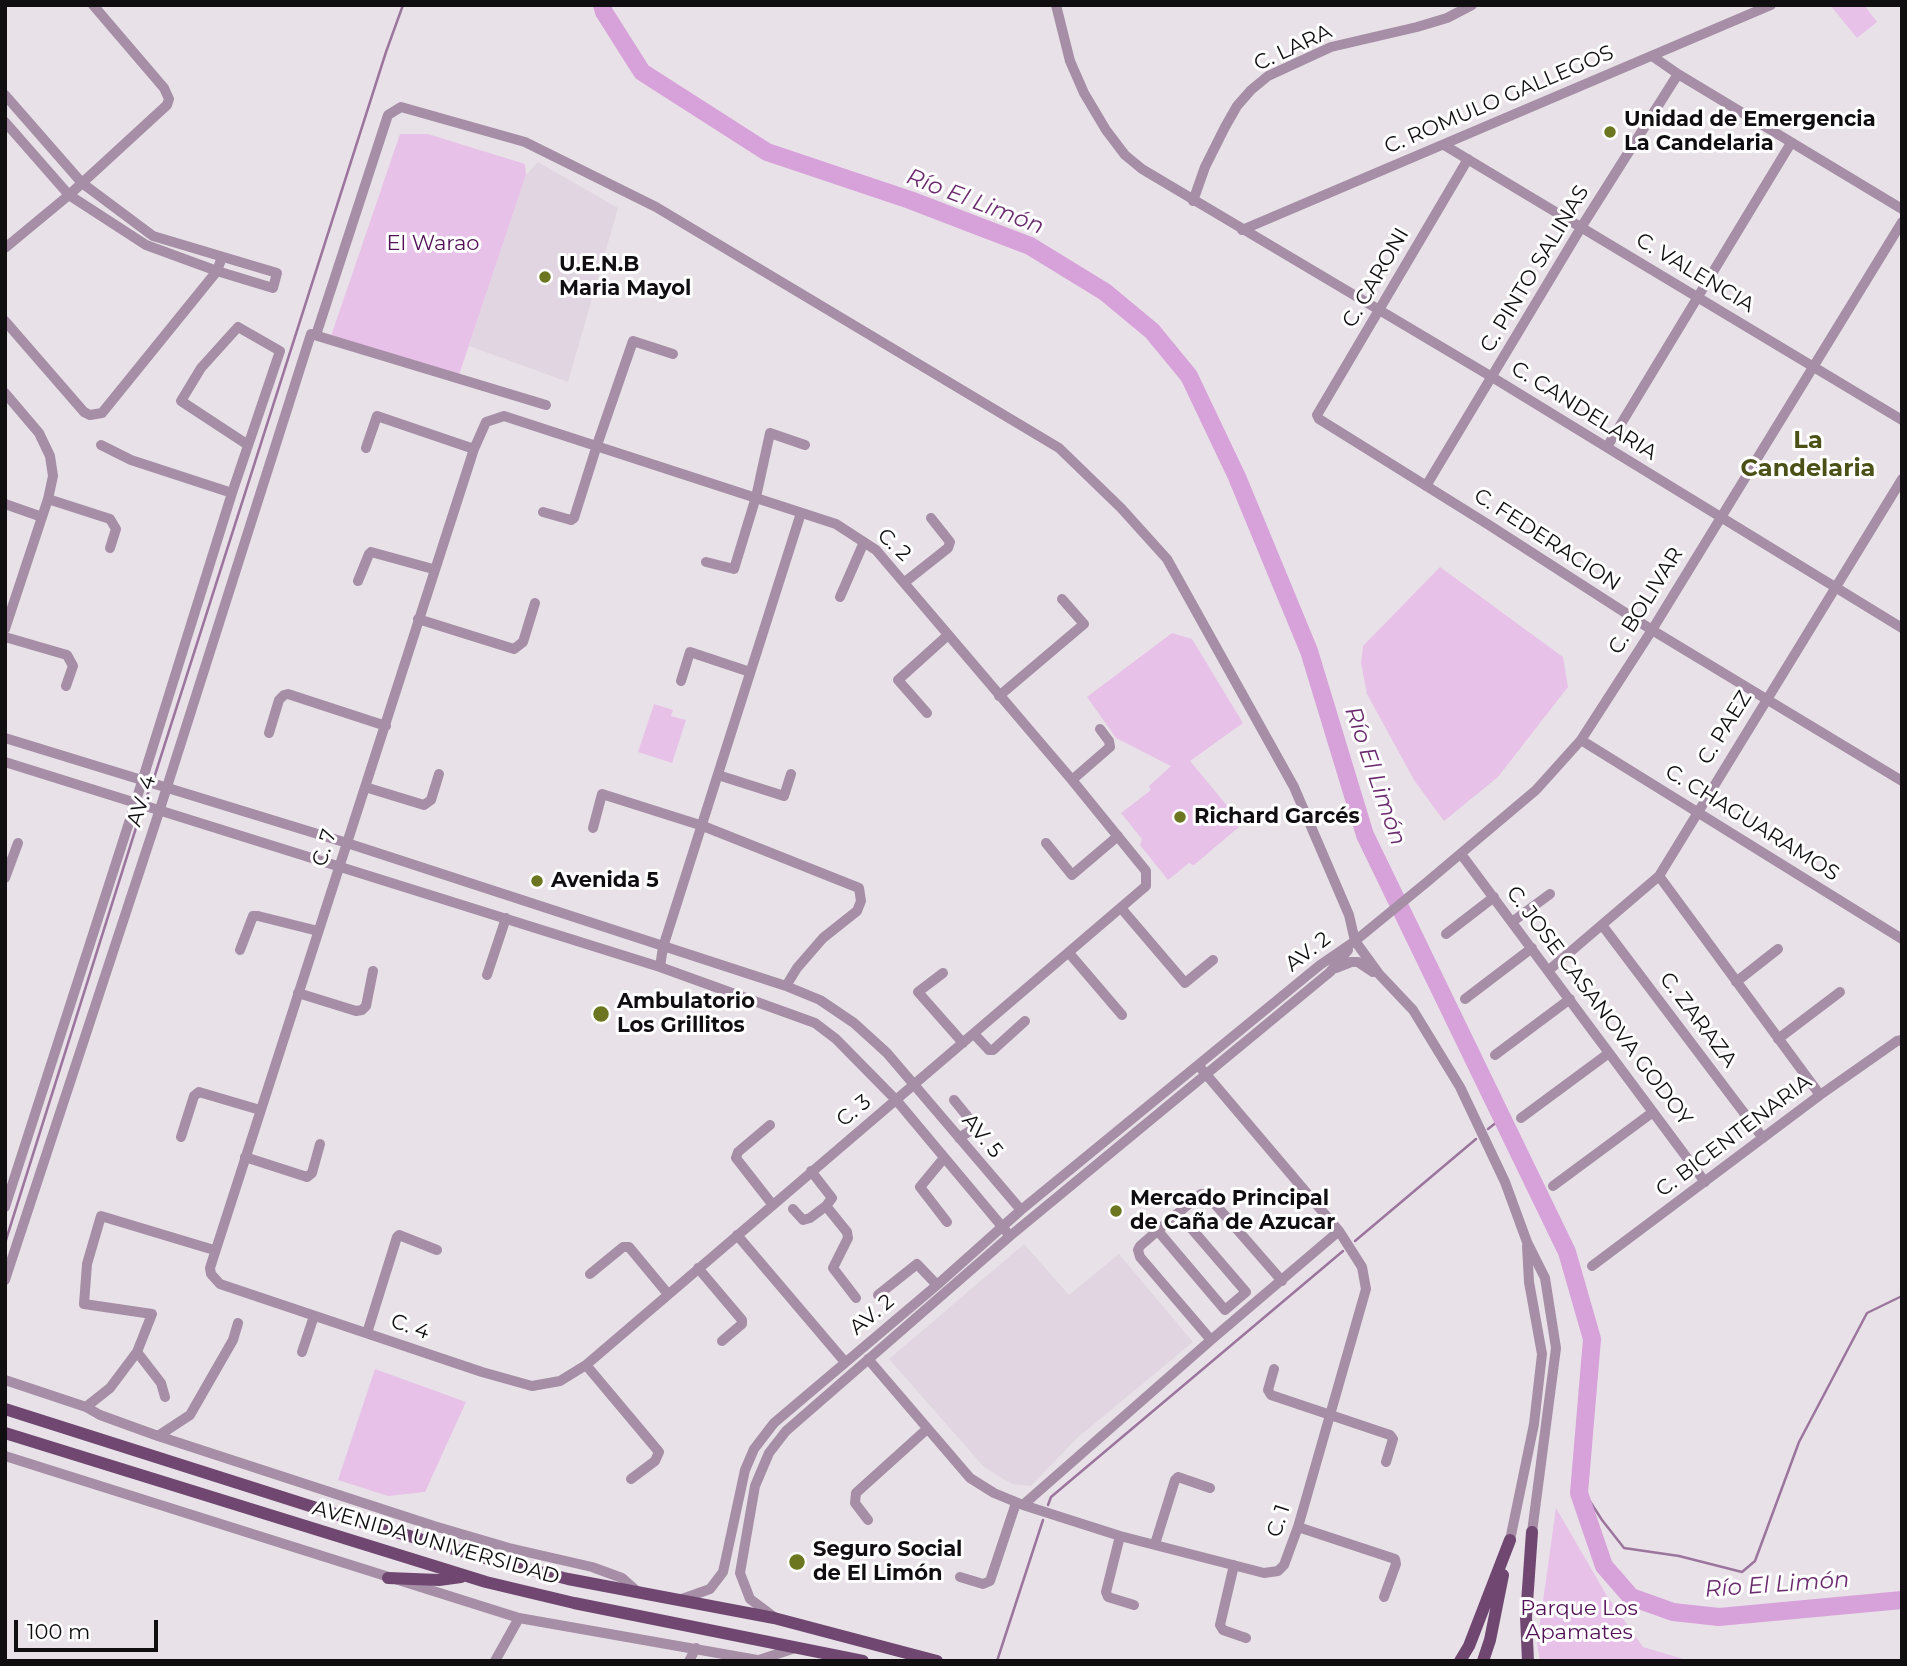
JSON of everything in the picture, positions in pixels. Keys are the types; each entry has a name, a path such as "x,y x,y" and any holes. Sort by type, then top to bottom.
{"main road":[{"name":"AVENIDA UNIVERSIDAD","path":"5,1409 351,1519 469,1553 568,1579 774,1618 937,1661"},
{"name":"AVENIDA UNIVERSIDAD","path":"5,1433 467,1576 574,1603 863,1661"},
{"path":"1528,1661 1526,1618 1532,1532"},
{"path":"1460,1661 1469,1646 1510,1540"},
{"path":"1483,1661 1490,1640 1510,1540"},
{"path":"388,1578 439,1580 467,1576"}],"street":[{"path":"5,248 163,111 169,99 164,88 93,5"},
{"path":"1056,5 1070,61 1084,93 1125,155 1142,169 1242,230"},
{"name":"C. LARA","path":"1193,201 1205,167 1225,127 1251,90 1268,76 1331,47 1447,18 1472,5"},
{"name":"C. ROMULO GALLEGOS","path":"1242,230 1771,5"},
{"path":"1652,56 1902,209"},
{"name":"C. PINTO SALINAS","path":"1426,486 1582,226 1678,74"},
{"path":"5,95 82,183 153,236 277,273 273,288 146,246 69,195 5,122"},
{"name":"AV. 4","path":"5,1280 387,115 401,107 525,142 668,214 1059,448 1121,508 1167,559 1294,787 1349,915 1355,941"},
{"path":"1606,447 1791,143"},
{"name":"C. VALENCIA","path":"1444,145 1902,420"},
{"name":"C. CARONI","path":"1317,415 1468,159"},
{"name":"C. BOLIVAR","path":"1355,941 1536,790 1581,740 1652,630 1902,222"},
{"name":"C. CANDELARIA","path":"1242,230 1492,377 1902,628"},
{"path":"5,321 83,412 95,415 107,409 217,271 222,257"},
{"name":"AV. 4","path":"5,1207 232,493 280,352 238,327 201,368 181,401 248,444"},
{"path":"314,335 546,405"},
{"path":"543,512 571,520 575,518 633,341 673,354"},
{"path":"5,393 39,433 50,456 52,476 48,499 5,629"},
{"path":"5,412 15,404"},
{"name":"C. FEDERACION","path":"1317,415 1319,419 1652,630 1902,781"},
{"path":"366,448 377,416 474,449"},
{"name":"C. 2","path":"486,422 504,416 756,497 836,524 876,550 1146,870 1146,886"},
{"name":"C. 7","path":"220,1284 211,1274 214,1250 386,726 433,569 474,449 486,422"},
{"path":"706,562 733,569 756,497 770,433 805,445"},
{"path":"101,445 131,460 232,493"},
{"name":"C. PAEZ","path":"1549,970 1659,876 1696,811 1902,479"},
{"path":"48,499 110,519 116,529 110,548"},
{"path":"5,504 42,517"},
{"path":"660,967 663,947 801,513"},
{"path":"905,582 948,548 950,542 931,518"},
{"path":"840,597 864,542"},
{"path":"358,582 372,552 433,569"},
{"path":"999,696 1084,624 1062,599"},
{"path":"418,620 514,649 523,642 535,603"},
{"path":"928,713 898,680 948,635"},
{"path":"5,637 67,655 73,666 66,685"},
{"path":"681,681 690,652 750,673"},
{"path":"269,733 279,700 288,694 386,726"},
{"path":"1072,780 1110,747 1100,729"},
{"path":"5,738 347,843 786,986 820,1000 855,1023 915,1086"},
{"name":"C. CHAGUARAMOS","path":"1581,740 1902,939"},
{"path":"5,762 660,967 815,1023 836,1039 897,1101 1010,1236"},
{"path":"365,787 424,805 431,800 439,774"},
{"path":"718,775 784,796 792,774"},
{"path":"593,828 602,794 703,826 859,888 861,901 857,911 823,938 797,968 786,986"},
{"path":"1046,843 1072,874 1118,836"},
{"path":"5,878 18,843"},
{"name":"C. JOSE CASANOVA GODOY","path":"1461,854 1705,1182"},
{"path":"1659,876 1820,1095"},
{"name":"C. 3","path":"586,1365 1146,886"},
{"path":"1512,922 1549,894"},
{"path":"1447,934 1494,897"},
{"path":"1121,908 1185,983 1213,960"},
{"path":"240,950 253,916 318,932"},
{"path":"487,975 506,918"},
{"name":"C. ZARAZA","path":"1602,925 1763,1138"},
{"path":"1355,941 1379,974 1413,1010 1460,1087 1505,1182 1527,1242 1545,1278 1556,1348 1532,1532"},
{"name":"AV. 2","path":"774,1618 750,1599 740,1573 755,1486 769,1453 786,1431 1010,1236 1330,972 1355,941"},
{"name":"AV. 2","path":"682,1599 710,1589 723,1572 738,1495 754,1449 775,1423 1021,1210 1320,965 1355,941"},
{"path":"1465,999 1532,948"},
{"path":"1736,982 1778,949"},
{"path":"1069,953 1122,1015"},
{"path":"1330,972 1341,964 1358,962 1379,974"},
{"path":"298,993 356,1011 362,1010 366,1006 373,971"},
{"path":"943,973 918,992 963,1043"},
{"path":"1777,1039 1840,992"},
{"path":"1495,1055 1570,999"},
{"path":"974,1034 989,1050 993,1050 1025,1021"},
{"name":"C. BICENTENARIA","path":"1592,1266 1820,1095 1902,1040"},
{"path":"1521,1118 1609,1053"},
{"name":"C. 1","path":"868,1359 970,1478 994,1493 1019,1504 1120,1536 1264,1573 1278,1571 1284,1565 1298,1527 1366,1289 1362,1267 1339,1231 1199,1066"},
{"name":"AV. 5","path":"915,1086 1021,1210"},
{"path":"181,1137 194,1096 199,1092 260,1110"},
{"path":"954,1100 976,1127 960,1138"},
{"path":"1553,1186 1653,1112"},
{"path":"770,1125 738,1152 736,1158 772,1204"},
{"path":"245,1157 307,1177 312,1173 320,1144"},
{"path":"944,1158 920,1187 947,1222"},
{"path":"793,1209 803,1220 826,1206 832,1198 811,1171"},
{"path":"1211,1340 1140,1257 1138,1250 1178,1213 1201,1194 1208,1195 1282,1281"},
{"path":"826,1206 847,1232 848,1238 835,1259 833,1268 856,1298"},
{"path":"1158,1231 1225,1310 1246,1292 1178,1213"},
{"path":"86,1407 110,1388 137,1352 152,1314 84,1304 87,1264 101,1216 214,1250"},
{"path":"960,1577 983,1584 990,1581 1019,1504 1339,1231"},
{"path":"367,1333 397,1237 400,1235 437,1250"},
{"path":"737,1235 845,1362"},
{"path":"1510,1540 1534,1424 1542,1354 1529,1282 1527,1242"},
{"path":"590,1274 623,1247 629,1247 668,1294"},
{"path":"878,1295 918,1264 937,1285"},
{"path":"698,1268 742,1320 742,1324 722,1341"},
{"name":"C. 4","path":"220,1284 482,1372 532,1386 560,1381 586,1365"},
{"path":"302,1352 314,1316"},
{"path":"158,1436 190,1415 233,1340 238,1323"},
{"path":"137,1352 160,1383 166,1397"},
{"path":"586,1365 659,1452 655,1461 631,1479"},
{"path":"1274,1369 1268,1390 1270,1395 1390,1435 1393,1439 1386,1462"},
{"name":"AVENIDA UNIVERSIDAD","path":"5,1380 86,1407 100,1415 158,1436 484,1541 592,1567 622,1578 639,1593"},
{"path":"868,1520 855,1503 856,1493 927,1429"},
{"name":"AVENIDA UNIVERSIDAD","path":"5,1456 519,1618 761,1660"},
{"path":"1155,1544 1175,1480 1178,1477 1210,1488"},
{"path":"1298,1527 1395,1559 1384,1597"},
{"path":"1120,1536 1106,1592 1108,1597 1134,1605"},
{"path":"1234,1565 1220,1625 1223,1630 1245,1638"},
{"path":"495,1661 519,1618"},
{"path":"761,1660 799,1647"},
{"path":"689,1661 696,1648"}],"shaded area":[{"name":"U.E.N.B Maria Mayol","path":"538,162 618,208 568,382 469,346 526,175"},
{"path":"1024,1244 1069,1295 1119,1254 1193,1342 1076,1439 1031,1486 1012,1484 984,1467 889,1359"}],"green space":[{"path":"1830,5 1864,5 1877,22 1857,38"},
{"name":"El Warao","path":"400,134 428,134 525,164 526,175 458,378 330,339"},
{"path":"1440,567 1563,657 1568,687 1498,777 1444,821 1414,780 1367,694 1361,663 1363,646"},
{"path":"1172,633 1192,639 1243,723 1190,761 1239,820 1239,827 1194,865 1189,863 1168,880 1140,845 1142,839 1121,813 1151,790 1149,786 1171,766 1116,738 1087,697"},
{"path":"654,704 673,710 671,716 686,720 672,763 638,752"},
{"path":"375,1369 466,1402 425,1492 388,1496 338,1480"},
{"name":"Parque Los Apamates","path":"1556,1508 1607,1596 1643,1647 1690,1661 1540,1661 1537,1644"}],"waterway":[{"path":"154,778 403,5"},
{"name":"Río El Limón","path":"602,5 642,72 767,152 910,200 1030,246 1105,292 1152,331 1189,376 1237,477 1309,651 1365,835 1567,1252 1592,1339 1579,1493 1604,1566 1631,1597 1673,1612 1719,1617 1902,1600"},
{"path":"145,801 150,788"},
{"path":"5,1243 141,812"},
{"path":"1488,1129 1502,1118"},
{"path":"1355,1241 1476,1139"},
{"path":"1048,1505 1051,1497 1343,1251"},
{"path":"1580,1486 1624,1548 1679,1556 1742,1572 1755,1561 1799,1442 1867,1313 1902,1296"},
{"path":"997,1661 1043,1520"}],"place":[{"name":"Unidad de Emergencia La Candelaria","path":"1610,132"},
{"name":"U.E.N.B Maria Mayol","path":"545,277"},
{"name":"Richard Garcés","path":"1180,817"},
{"name":"Avenida 5","path":"537,881"},
{"name":"Ambulatorio Los Grillitos","path":"601,1014"},
{"name":"Mercado Principal de Caña de Azucar","path":"1116,1211"},
{"name":"Seguro Social de El Limón","path":"797,1562"}],"district":[{"name":"La Candelaria","path":"1808,455"}]}
